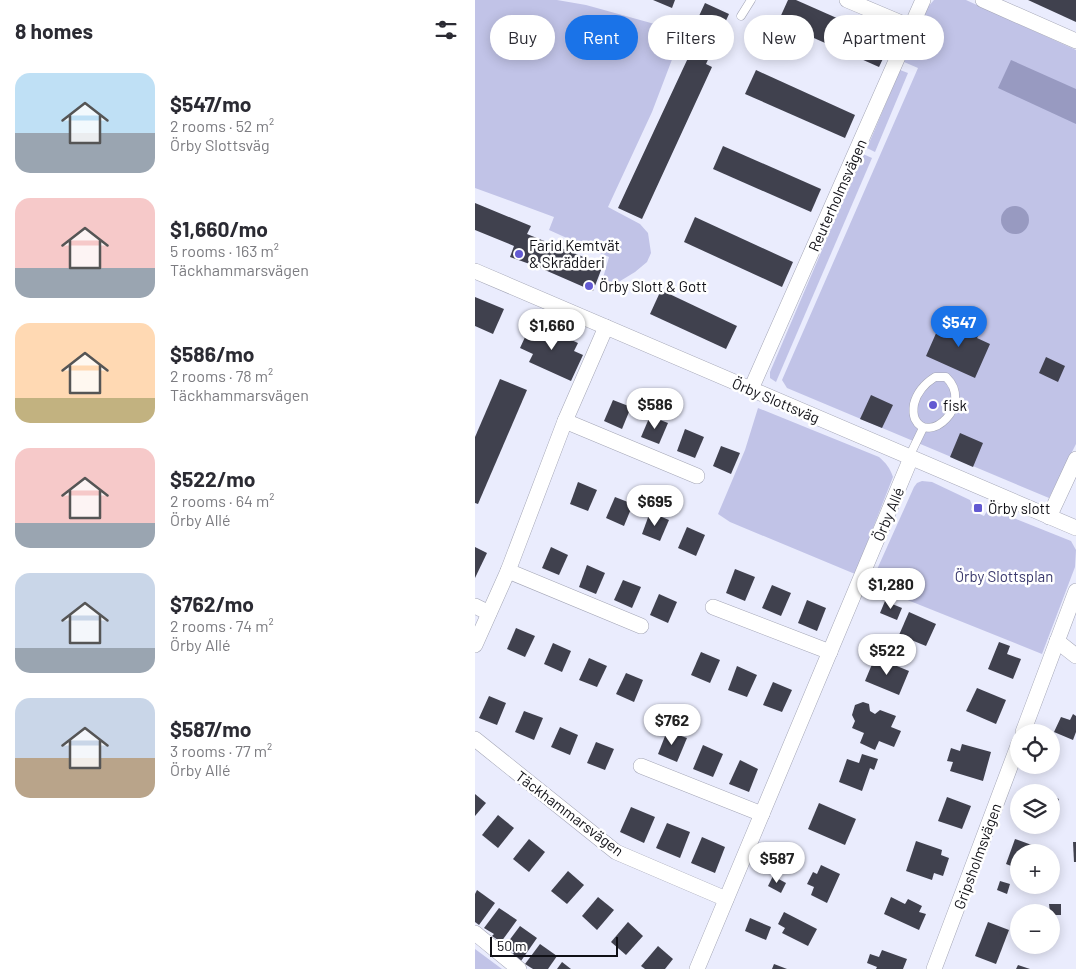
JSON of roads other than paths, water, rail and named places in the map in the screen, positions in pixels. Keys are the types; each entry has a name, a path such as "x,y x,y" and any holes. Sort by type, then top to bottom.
{"street":[{"path":"847,0 883,15"},
{"name":"Reuterholmsvägen","path":"916,15 923,0"},
{"path":"983,0 1076,41"},
{"name":"Reuterholmsvägen","path":"751,389 896,60"},
{"name":"Örby Slottsväg","path":"475,271 1076,528"},
{"path":"475,645 482,610 508,571 565,421 606,327"},
{"path":"565,421 697,476"},
{"name":"Örby Allé","path":"697,969 910,457"},
{"path":"1049,517 1076,459"},
{"path":"508,571 641,626"},
{"path":"1026,724 1076,591"},
{"path":"713,607 829,652"},
{"path":"1057,641 1076,656"},
{"name":"Täckhammarsvägen","path":"475,739 616,852 726,899"},
{"path":"641,766 762,814"},
{"name":"Gripsholmsvägen","path":"934,969 1010,767"},
{"path":"475,933 519,969"}],"lane":[{"path":"741,16 751,0"},
{"path":"935,377 946,377 952,383 956,395 955,404 946,419 932,428 923,428 917,423 914,416 915,400 923,385 928,381 935,377"},
{"path":"910,457 923,428"}],"place":[{"name":"Farid Kemtvät & Skrädderi","path":"519,254"},
{"name":"Örby Slott & Gott","path":"589,286"},
{"name":"fisk","path":"933,405"},
{"name":"Örby slott","path":"978,508"}],"park label":[{"name":"Örby Slottsplan","path":"1004,576"}]}
